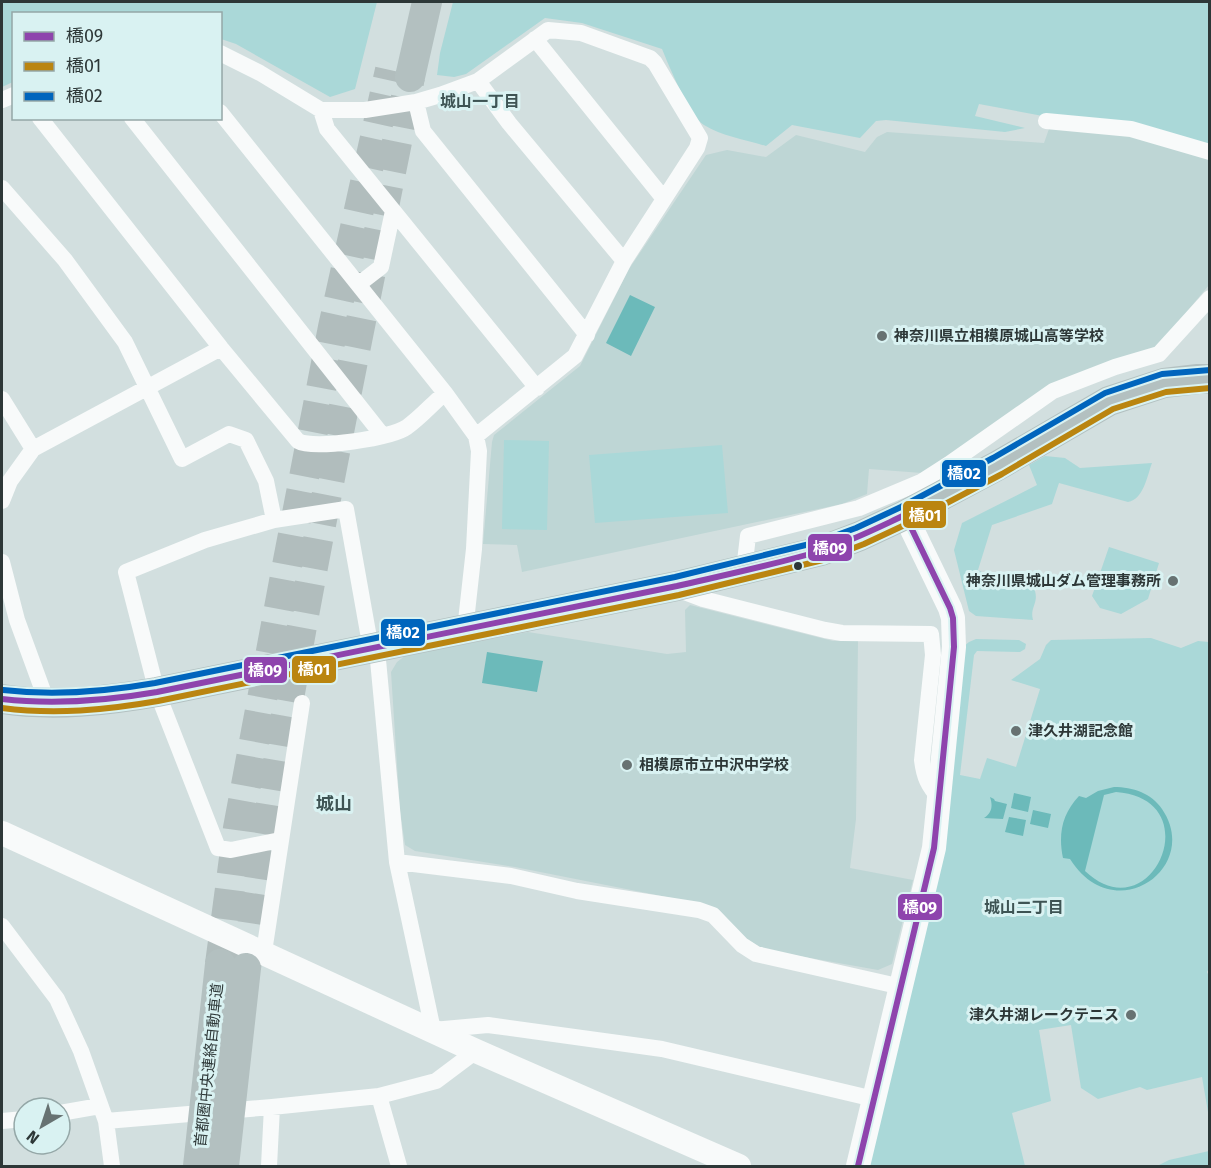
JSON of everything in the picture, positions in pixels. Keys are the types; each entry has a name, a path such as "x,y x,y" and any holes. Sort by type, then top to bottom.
{"highway":[{"path":"405,2 405,83"},
{"path":"405,83 427,2"},
{"path":"2,699 47,702 108,700 157,692 677,586 821,551 860,537 905,515 997,466 1109,401 1164,382 1209,380"},
{"name":"首都圏中央連絡自動車道","path":"198,1167 243,961"},
{"name":"首都圏中央連絡自動車道","path":"225,1167 243,961"}],"street":[{"path":"405,83 440,95 478,81 548,30 581,33 650,58 700,138 691,159 624,261 575,356 476,436"},
{"path":"536,39 664,199"},
{"path":"222,54 260,73 321,110 365,110 405,83"},
{"path":"478,81 509,123 624,261"},
{"path":"405,83 423,131 587,335"},
{"path":"321,110 327,129 537,388"},
{"path":"222,114 359,284 476,436 479,451 474,549 465,630"},
{"path":"42,120 221,348 298,441 305,444 325,445 383,436 406,428 445,393"},
{"path":"134,120 383,436"},
{"path":"1046,121 1131,129 1209,152"},
{"path":"2,188 65,260 125,342 182,459 230,434 246,440 266,481 274,520"},
{"path":"359,284 381,267 393,211"},
{"path":"744,570 748,536 859,508 921,482 1053,391 1115,367 1159,354 1209,298"},
{"path":"2,501 10,481 33,449 221,348"},
{"path":"2,399 33,449"},
{"path":"280,840 231,850 218,848 157,692 126,572 205,540 274,520 346,509 369,638 378,660 397,862 433,1030"},
{"path":"858,1167 931,865 940,798 954,647 953,618 905,515"},
{"path":"2,562 17,620 47,702"},
{"path":"677,586 703,599 825,630 842,633 931,634 933,655 922,760 924,778 940,798"},
{"path":"243,961 280,840 292,768 290,720 302,703"},
{"path":"275,766 292,768"},
{"path":"2,833 243,961 433,1030 739,1167"},
{"path":"397,862 511,876 577,891 699,910 713,915 742,945 756,954 902,987"},
{"path":"2,926 57,999 81,1051 103,1113 112,1167"},
{"path":"433,1030 488,1025 662,1049 874,1099"},
{"path":"72,1113 177,1115 379,1096 436,1081 476,1050"},
{"path":"379,1096 399,1167"},
{"path":"265,1108 269,1167"}],"shaded area":[{"path":"2,2 377,2 355,89 330,97 236,44 222,39 222,12 12,12 12,82 2,87"},
{"path":"453,2 1209,2 1209,147 979,104 975,116 1025,128 1005,132 886,120 876,121 860,138 792,125 766,146 718,132 698,120 680,90 662,49 582,23 545,18 466,74 454,77 437,75"},
{"name":"神奈川県立相模原城山高等学校","path":"1050,126 1144,136 1209,158 1209,285 1156,349 1100,365 922,473 869,469 867,494 842,504 522,572 517,545 483,544 494,435 580,366 629,269 706,155 727,150 766,157 796,135 865,152 877,137 887,132 1044,143"},
{"path":"630,295 655,307 631,356 606,343"},
{"path":"504,440 549,441 547,530 502,529"},
{"path":"722,445 728,513 595,523 589,455"},
{"path":"1045,456 1065,458 1080,468 1152,463 1141,492 1128,502 1059,483 1052,504 992,525 978,570 1004,584 1018,581 1032,584 1036,595 1033,620 976,616 969,611 954,550 962,523 1037,485 1029,465"},
{"path":"1109,547 1159,563 1148,599 1121,614 1100,608 1092,596"},
{"name":"相模原市立中沢中学校","path":"690,605 833,641 858,641 856,819 850,868 913,880 892,964 878,970 765,950 745,938 719,910 707,905 515,867 415,851 405,845 400,811 391,672 397,662 406,655 528,632 667,654 686,652 685,610"},
{"path":"1151,638 1181,648 1198,641 1209,642 1210,966 1207,972 1210,978 1209,1118 1202,1077 1147,1090 1140,1087 1098,1099 1081,1088 1071,1025 1039,1030 1051,1101 1012,1113 1025,1166 865,1166 963,647 976,639 1019,640 1026,644 1025,649 1020,652 977,651 974,655 960,775 980,779 987,758 1016,767 1040,689 1011,680 1040,659 1046,645 1051,640"},
{"path":"487,652 543,661 537,692 482,683"},
{"path":"1114,787 1128,788 1147,795 1162,809 1171,831 1171,851 1162,869 1148,882 1129,890 1109,889 1089,880 1070,859 1063,858 1061,833 1065,817 1079,796 1086,798 1098,791","holes":["1116,792 1145,800 1161,816 1165,837 1161,858 1149,876 1131,886 1109,886 1085,871 1104,795"]},
{"path":"1014,793 1031,797 1028,812 1011,808"},
{"path":"990,797 1007,804 1003,819 984,818 991,809"},
{"path":"1033,810 1051,814 1048,828 1030,824"},
{"path":"1009,817 1026,820 1023,836 1005,832"},
{"path":"1209,1151 1209,1166 1157,1166 1169,1160"}],"tunnel":[{"path":"220,964 238,828 285,576 333,327 390,70"},
{"path":"246,968 301,633 410,77"}],"transit line":[{"name":"橋02","path":"3,690 42,693 79,692 155,683 675,577 818,542 856,528 901,507 993,458 1105,393 1162,374 1210,370"},
{"name":"橋01","path":"2,708 41,711 80,710 158,701 679,595 823,560 909,523 1002,474 1113,409 1166,392 1210,388"},
{"name":"橋09","path":"2,699 41,702 80,701 157,692 749,570 831,547 905,515 950,608 953,618 954,647 934,848 858,1166"}],"place":[{"name":"神奈川県立相模原城山高等学校","path":"882,336"},
{"name":"神奈川県城山ダム管理事務所","path":"1173,581"},
{"name":"津久井湖記念館","path":"1016,731"},
{"name":"相模原市立中沢中学校","path":"627,765"},
{"name":"津久井湖レークテニス","path":"1131,1015"}],"district":[{"name":"城山一丁目","path":"480,101"},
{"name":"城山","path":"334,804"},
{"name":"城山二丁目","path":"1024,907"}]}
